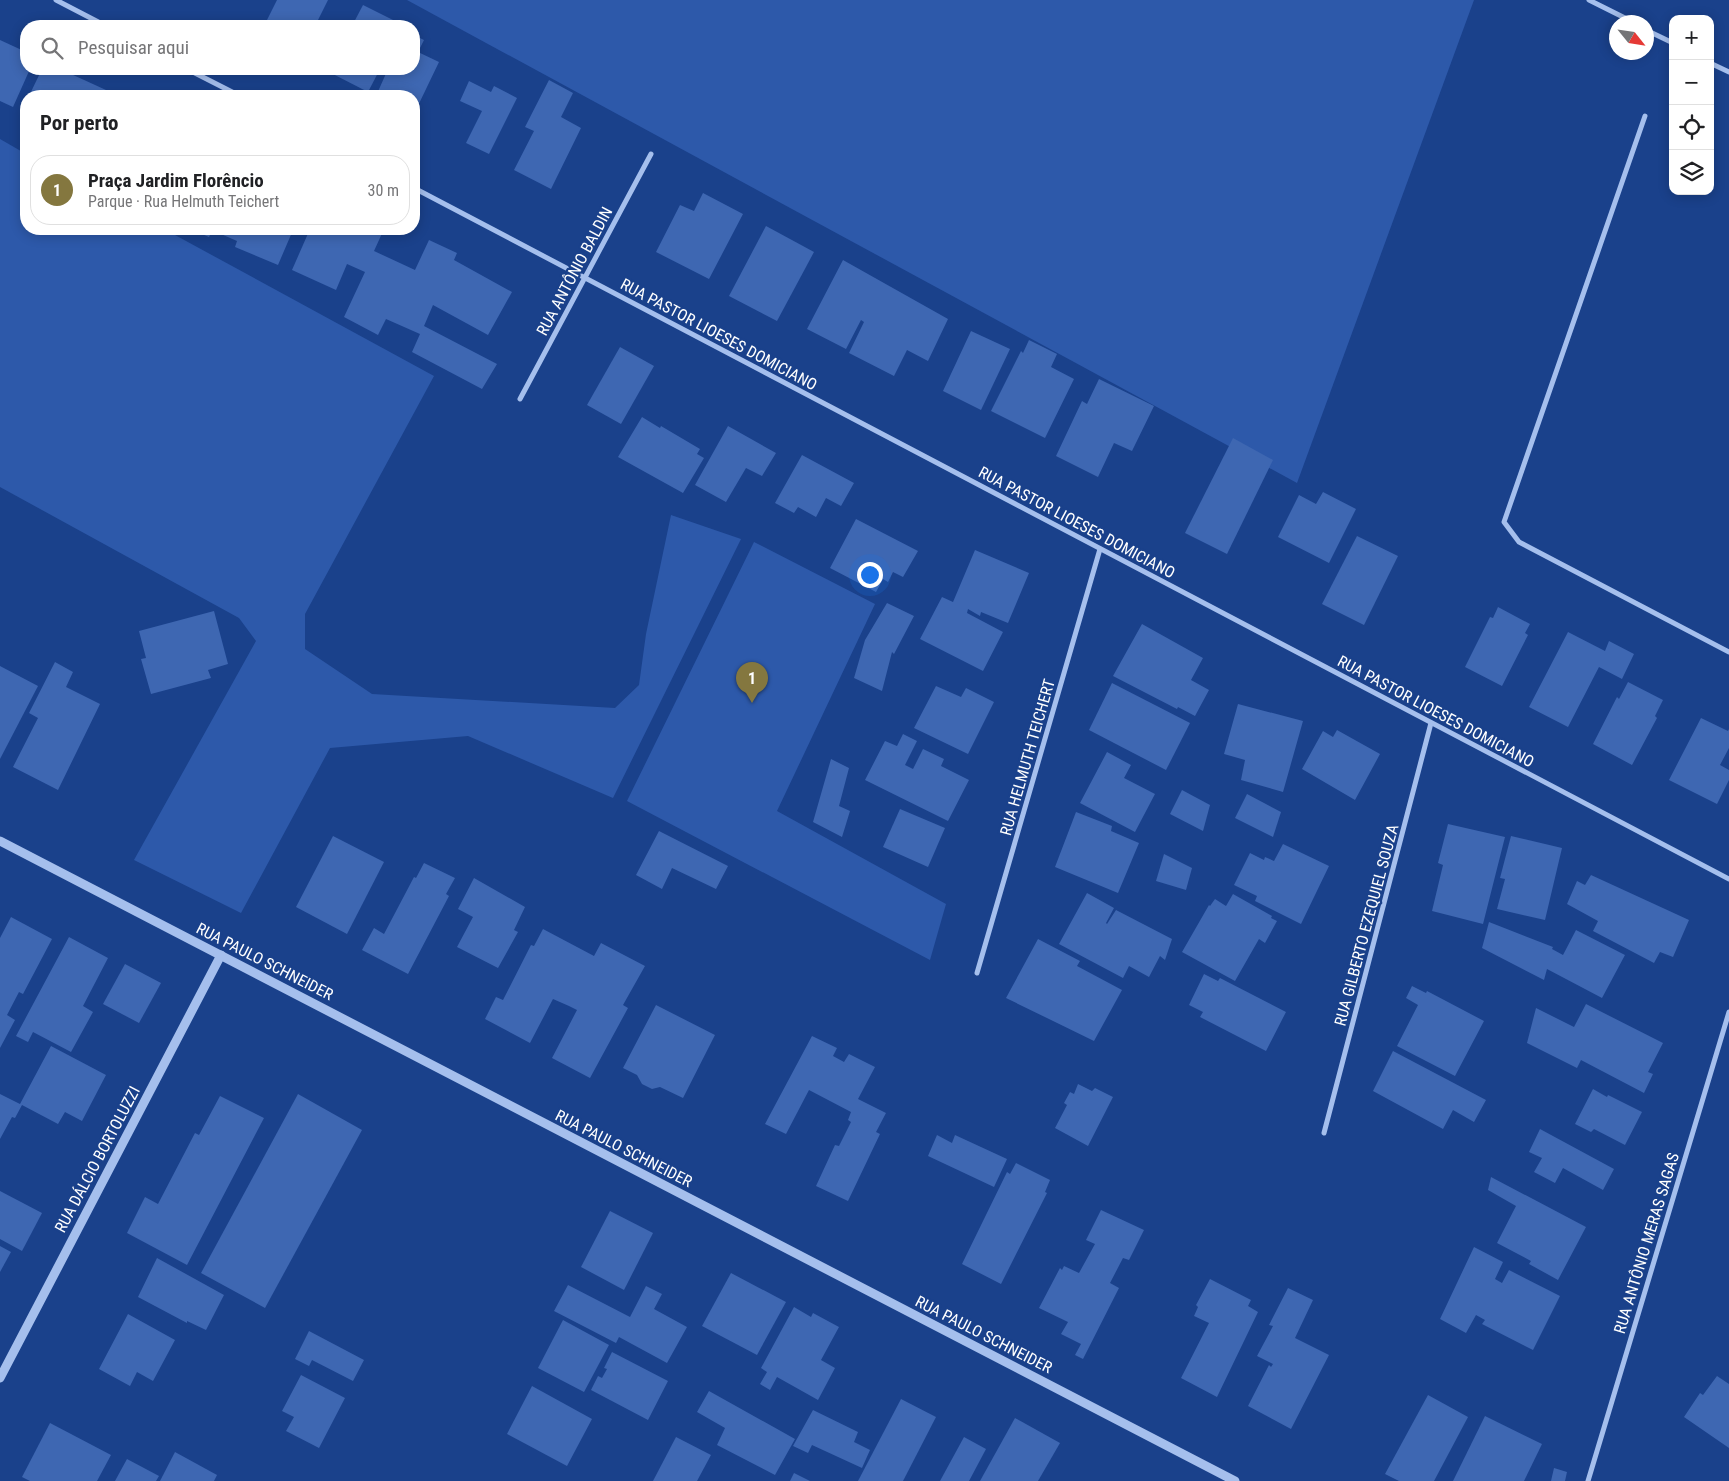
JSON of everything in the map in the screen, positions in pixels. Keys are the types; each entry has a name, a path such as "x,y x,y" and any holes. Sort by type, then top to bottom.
{"street":[{"path":"56,0 94,20"},
{"path":"1589,0 1619,15"},
{"path":"1654,34 1669,41"},
{"path":"1714,65 1729,72"},
{"path":"199,75 228,90"},
{"path":"1645,116 1504,522 1519,542 1729,652"},
{"name":"RUA ANTÔNIO BALDIN","path":"520,399 651,154"},
{"name":"RUA PASTOR LIOESES DOMICIANO","path":"420,191 1729,879"},
{"name":"RUA HELMUTH TEICHERT","path":"977,973 1100,549"},
{"name":"RUA GILBERTO EZEQUIEL SOUZA","path":"1324,1133 1431,723"},
{"name":"RUA PAULO SCHNEIDER","path":"0,840 1235,1481"},
{"name":"RUA DÁLCIO BORTOLUZZI","path":"0,1378 221,955"},
{"name":"RUA ANTÔNIO MERAS SAGAS","path":"1588,1481 1729,1012"}],"shaded area":[{"path":"407,0 1474,0 1297,483"},
{"path":"0,139 20,151 20,235 175,235 434,376 305,614 305,649 372,694 615,708 639,685 646,634 671,515 741,539 613,798 468,736 330,748 241,913 134,860 256,641 239,618 0,487"},
{"path":"754,542 875,604 777,811 946,904 930,960 627,801"}],"building":[{"path":"277,0 328,0 318,20 267,20"},
{"path":"363,5 393,20 355,20"},
{"path":"420,38 424,40 420,48"},
{"path":"0,40 20,49 20,75 27,75 13,107 0,101"},
{"path":"420,53 439,62 420,102 420,90 379,90 385,75 420,75"},
{"path":"39,75 73,75 106,90 32,90"},
{"path":"335,75 377,75 369,90 364,90"},
{"path":"549,80 573,93 561,117 581,128 551,189 514,170 534,131 525,127"},
{"path":"469,81 491,92 494,86 517,98 489,154 466,143 482,111 460,101"},
{"path":"703,193 743,214 709,279 656,252 680,205 694,211"},
{"path":"766,226 814,252 777,321 729,296"},
{"path":"223,235 291,235 278,265 235,247 237,241"},
{"path":"307,235 381,235 374,251 415,270 429,240 457,253 454,260 512,292 488,335 433,305 424,326 497,364 482,389 412,352 420,334 386,319 378,335 344,317 365,272 347,264 336,290 292,270"},
{"path":"843,260 948,319 928,361 907,350 894,376 849,353 864,322 861,320 846,349 807,329"},
{"path":"971,331 1010,349 981,410 943,391"},
{"path":"1029,340 1057,354 1051,367 1074,379 1045,438 991,411 1021,351 1023,353"},
{"path":"620,347 654,366 621,424 587,405"},
{"path":"1099,379 1154,406 1132,451 1114,443 1098,477 1056,456 1082,401 1087,404"},
{"path":"642,417 700,449 697,454 704,458 683,493 618,457"},
{"path":"728,426 776,453 762,476 746,468 726,502 695,485"},
{"path":"1233,438 1273,460 1227,554 1185,533"},
{"path":"802,455 854,483 841,506 826,498 816,517 798,507 794,513 775,503"},
{"path":"1323,492 1356,509 1329,563 1278,537 1299,495 1316,504"},
{"path":"856,519 918,551 903,577 893,572 888,582 883,579 876,592 830,568"},
{"path":"1357,536 1398,556 1364,625 1322,604"},
{"path":"975,550 1029,573 1008,623 981,612 980,616 968,609 967,613 1003,632 983,671 920,639 942,597 953,602"},
{"path":"887,603 914,616 894,654 892,652 882,691 854,678 865,640"},
{"path":"1498,607 1530,624 1525,633 1528,635 1502,686 1465,667 1490,617 1493,618"},
{"path":"214,611 228,664 208,670 211,678 151,694 141,659 146,658 139,631"},
{"path":"1142,624 1203,658 1191,680 1209,690 1195,716 1178,707 1177,709 1113,676"},
{"path":"1568,632 1605,651 1609,641 1634,654 1622,679 1599,667 1568,727 1529,707"},
{"path":"55,662 73,672 66,687 100,704 58,790 13,767 38,718 29,713"},
{"path":"0,666 38,686 0,759"},
{"path":"1628,682 1663,700 1655,716 1657,718 1632,765 1593,744 1617,697 1619,699"},
{"path":"1112,683 1190,723 1166,770 1089,730"},
{"path":"936,686 961,697 966,688 994,702 968,754 914,728"},
{"path":"1238,704 1303,721 1283,792 1241,780 1245,760 1224,754"},
{"path":"1701,718 1728,731 1729,729 1729,748 1720,765 1729,770 1729,780 1717,804 1669,780"},
{"path":"1337,730 1380,754 1355,800 1302,769 1323,731 1333,737"},
{"path":"903,734 917,741 905,765 913,769 923,749 944,759 941,766 969,780 948,821 865,780 885,741 897,746"},
{"path":"1107,752 1131,765 1124,778 1155,794 1135,832 1080,803"},
{"path":"831,759 849,768 839,806 850,811 842,837 813,822"},
{"path":"1182,790 1210,805 1203,831 1170,814"},
{"path":"1247,794 1281,812 1273,837 1235,818"},
{"path":"900,809 945,828 928,867 883,847"},
{"path":"1076,812 1112,826 1111,831 1139,843 1118,893 1055,867"},
{"path":"1448,824 1505,837 1483,924 1432,911 1443,865 1438,863"},
{"path":"659,831 728,866 716,889 672,868 662,889 636,875"},
{"path":"333,836 384,862 347,934 296,907"},
{"path":"1511,836 1562,848 1545,920 1497,909 1505,879 1500,878"},
{"path":"1283,844 1329,866 1301,924 1255,901 1257,896 1234,885 1250,853 1264,860 1265,857 1274,861"},
{"path":"1164,854 1192,868 1186,890 1156,881"},
{"path":"424,863 455,878 446,894 449,896 408,974 362,950 374,928 384,934 414,877 416,878"},
{"path":"1591,875 1689,920 1673,957 1660,952 1654,963 1593,931 1598,921 1567,904 1577,881 1585,885"},
{"path":"474,878 525,907 514,930 518,932 498,968 457,947 473,917 458,909"},
{"path":"1087,893 1114,908 1107,924 1116,910 1172,939 1165,960 1160,956 1149,977 1129,966 1123,978 1059,944"},
{"path":"1233,894 1272,916 1271,918 1277,921 1265,943 1259,939 1235,981 1182,952 1209,905 1215,899 1226,906"},
{"path":"11,917 52,939 23,994 19,992 7,1015 15,1020 0,1048 0,938"},
{"path":"1489,922 1553,947 1552,949 1563,955 1576,930 1625,955 1602,998 1547,969 1544,980 1482,948"},
{"path":"543,929 594,956 601,943 645,966 623,1005 628,1008 590,1078 552,1058 577,1010 553,999 530,1043 485,1019 496,997 503,1000 531,945 534,946"},
{"path":"69,937 108,958 83,1006 93,1012 71,1052 33,1032 28,1042 16,1036"},
{"path":"1038,939 1080,961 1077,966 1122,990 1094,1041 1006,998"},
{"path":"125,964 161,983 139,1023 103,1004"},
{"path":"1204,974 1218,981 1220,978 1286,1012 1266,1051 1200,1017 1203,1012 1189,1005"},
{"path":"1412,986 1426,993 1427,991 1484,1021 1455,1076 1397,1046 1418,1005 1406,998"},
{"path":"1586,1004 1663,1043 1648,1072 1653,1074 1644,1093 1581,1060 1577,1068 1527,1043 1536,1008 1574,1027"},
{"path":"656,1005 715,1035 683,1098 660,1087 652,1089 642,1084 637,1075 623,1068"},
{"path":"812,1036 837,1048 833,1056 844,1062 849,1054 875,1067 858,1099 886,1113 876,1132 880,1134 848,1201 816,1186 835,1145 839,1146 851,1122 848,1120 851,1112 809,1090 786,1134 765,1124"},
{"path":"51,1046 106,1075 82,1121 65,1112 58,1124 22,1105 15,1118 12,1117 0,1139 0,1094 20,1104"},
{"path":"1393,1051 1486,1100 1474,1122 1453,1110 1443,1129 1373,1091"},
{"path":"1078,1084 1092,1091 1095,1088 1113,1097 1088,1146 1055,1128 1067,1105 1064,1103 1070,1092 1074,1094"},
{"path":"1593,1089 1642,1112 1625,1145 1594,1129 1591,1132 1575,1124"},
{"path":"298,1094 362,1130 265,1308 201,1273"},
{"path":"220,1096 264,1118 187,1265 127,1233 145,1197 158,1204 195,1133 199,1135"},
{"path":"1540,1129 1614,1169 1603,1190 1563,1168 1555,1183 1534,1172 1542,1158 1529,1152"},
{"path":"937,1135 952,1143 955,1135 1007,1159 994,1187 928,1156"},
{"path":"1016,1163 1050,1180 1045,1192 1047,1193 1001,1284 962,1264 1007,1172 1010,1174"},
{"path":"1491,1177 1586,1227 1558,1280 1529,1264 1531,1261 1497,1243 1516,1206 1488,1190"},
{"path":"0,1191 42,1213 22,1251 0,1239"},
{"path":"1101,1210 1144,1230 1129,1260 1123,1258 1110,1283 1119,1288 1083,1359 1075,1355 1081,1344 1061,1334 1068,1322 1039,1308 1060,1268 1062,1270 1064,1266 1079,1273 1095,1244 1086,1240"},
{"path":"610,1211 653,1233 624,1290 581,1267"},
{"path":"0,1246 11,1252 0,1272"},
{"path":"1474,1247 1503,1262 1495,1279 1502,1283 1509,1270 1560,1296 1533,1350 1482,1324 1485,1320 1476,1315 1466,1333 1440,1319"},
{"path":"157,1258 224,1295 206,1330 187,1321 187,1323 138,1297"},
{"path":"731,1273 786,1302 757,1355 702,1326"},
{"path":"1210,1279 1251,1300 1248,1306 1258,1312 1217,1397 1181,1378 1209,1323 1194,1316 1198,1307 1196,1305"},
{"path":"568,1285 630,1317 646,1286 662,1294 654,1309 687,1327 667,1363 619,1337 616,1343 554,1311"},
{"path":"1288,1288 1313,1300 1295,1338 1329,1355 1291,1429 1248,1406 1269,1365 1271,1367 1273,1364 1257,1356 1273,1326 1269,1325"},
{"path":"794,1307 811,1317 813,1313 839,1327 821,1360 835,1368 818,1400 777,1377 770,1390 760,1384 767,1372 761,1368"},
{"path":"128,1314 175,1340 153,1381 137,1372 130,1386 99,1369"},
{"path":"563,1320 609,1345 584,1392 538,1368"},
{"path":"309,1331 364,1360 353,1381 312,1360 309,1366 295,1359"},
{"path":"612,1352 668,1381 648,1420 591,1390 598,1376 602,1378 607,1369 604,1368"},
{"path":"301,1375 345,1398 319,1448 286,1431 294,1417 282,1411"},
{"path":"1717,1376 1729,1384 1729,1448 1684,1417 1700,1393 1703,1395"},
{"path":"532,1386 592,1419 567,1466 507,1434"},
{"path":"709,1391 795,1439 775,1475 717,1445 725,1428 697,1412"},
{"path":"1428,1395 1468,1417 1434,1481 1399,1481 1385,1474"},
{"path":"901,1399 936,1417 903,1481 858,1481"},
{"path":"813,1410 858,1432 854,1442 870,1450 862,1468 812,1445 808,1453 793,1446"},
{"path":"1485,1416 1542,1444 1524,1481 1453,1481"},
{"path":"1015,1418 1060,1443 1038,1481 980,1481"},
{"path":"50,1423 111,1455 97,1481 30,1481 22,1477"},
{"path":"676,1437 711,1455 697,1481 653,1481"},
{"path":"964,1437 986,1449 969,1481 940,1481"},
{"path":"175,1452 217,1475 214,1481 160,1481"},
{"path":"127,1459 159,1476 156,1481 115,1481"},
{"path":"1554,1468 1567,1472 1565,1481 1551,1481"},
{"path":"794,1473 810,1481 790,1481"}],"place":[{"name":"Praça Jardim Florêncio","path":"752,703"}]}
